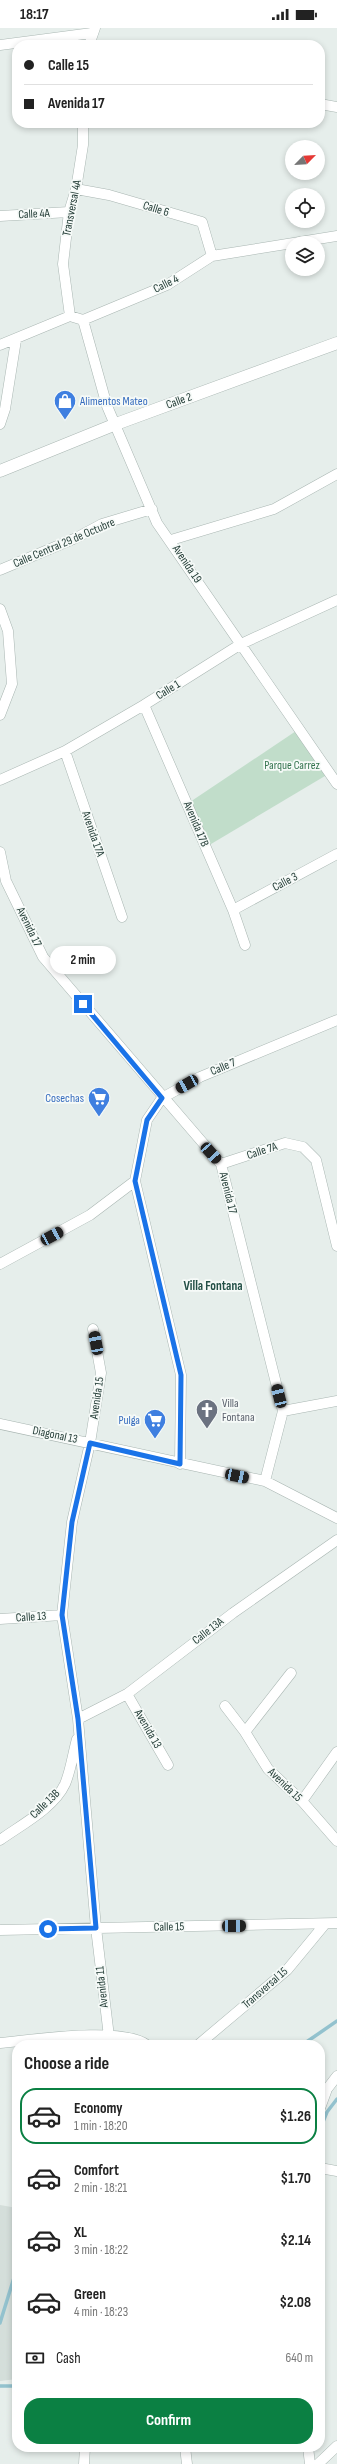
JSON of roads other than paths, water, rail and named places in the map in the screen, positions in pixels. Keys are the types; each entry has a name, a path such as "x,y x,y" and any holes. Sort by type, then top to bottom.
{"street":[{"path":"31,40 93,30 90,40"},
{"path":"0,45 12,43"},
{"path":"325,105 337,107"},
{"name":"Transversal 4A","path":"70,316 63,264 69,212 76,189 83,145 83,128"},
{"name":"Calle 6","path":"76,189 109,195 202,222 212,256"},
{"name":"Calle 4A","path":"0,216 69,212"},
{"name":"Calle 4","path":"83,320 167,285 212,256 337,236"},
{"path":"0,345 16,340 70,316 83,320"},
{"name":"Avenida 19","path":"83,320 107,406 116,424 157,523 171,540 337,784"},
{"path":"0,424 5,409 16,340"},
{"name":"Calle 2","path":"0,471 116,424 337,343"},
{"path":"171,540 274,509 337,474"},
{"name":"Calle Central 29 de Octubre","path":"0,570 76,538 102,524 152,510"},
{"name":"Calle 1","path":"0,780 65,751 144,705 241,644 337,600"},
{"path":"0,609 8,632 12,684 0,715"},
{"name":"Avenida 17B","path":"144,705 233,910 245,945"},
{"name":"Avenida 17A","path":"65,751 122,916"},
{"name":"Avenida 17","path":"0,852 6,881 43,957 162,1098 221,1164 283,1411 265,1481"},
{"name":"Calle 3","path":"233,910 337,854"},
{"name":"Calle 7","path":"135,1181 147,1120 162,1098 200,1077 337,1020"},
{"name":"Calle 7A","path":"221,1164 285,1144 303,1147 316,1160 337,1246"},
{"path":"0,1264 90,1215 135,1181 181,1375 180,1464"},
{"name":"Avenida 15","path":"78,1719 62,1615 72,1522 90,1443 101,1373 93,1329"},
{"path":"283,1411 337,1401"},
{"name":"Diagonal 13","path":"0,1424 180,1464 265,1481 337,1518"},
{"name":"Calle 13A","path":"78,1719 127,1694 233,1613 337,1540"},
{"name":"Calle 13","path":"0,1618 62,1615"},
{"path":"245,1732 291,1673"},
{"name":"Avenida 13","path":"127,1694 168,1765"},
{"name":"Avenida 15","path":"225,1706 245,1732 268,1769 302,1800 337,1841"},
{"name":"Avenida 11","path":"78,1719 96,1928 109,2040"},
{"name":"Calle 13B","path":"0,1840 38,1813 54,1798 65,1784 79,1733"},
{"path":"302,1800 337,1752"},
{"name":"Calle 15","path":"0,1930 337,1923"},
{"name":"Transversal 15","path":"204,2040 287,1970 325,1924"},
{"path":"36,2040 107,2034 137,2040"},
{"path":"0,2043 12,2042"},
{"path":"325,2094 327,2089 337,2076"},
{"path":"325,2169 337,2171"},
{"path":"318,2464 337,2446"},
{"path":"84,2464 85,2452"},
{"path":"186,2452 187,2464"},
{"path":"309,2452 310,2464"}],"waterway":[{"path":"309,2040 337,2021"},
{"path":"325,2117 337,2099"},
{"path":"0,2323 12,2284"},
{"path":"0,2386 12,2386"}],"place":[{"name":"Alimentos Mateo","path":"65,420"},
{"name":"Cosechas","path":"99,1118"},
{"name":"Villa Fontana","path":"207,1430"},
{"name":"Pulga","path":"155,1440"}],"district":[{"name":"Villa Fontana","path":"213,1286"}],"park label":[{"name":"Parque Carrez","path":"292,765"}]}
